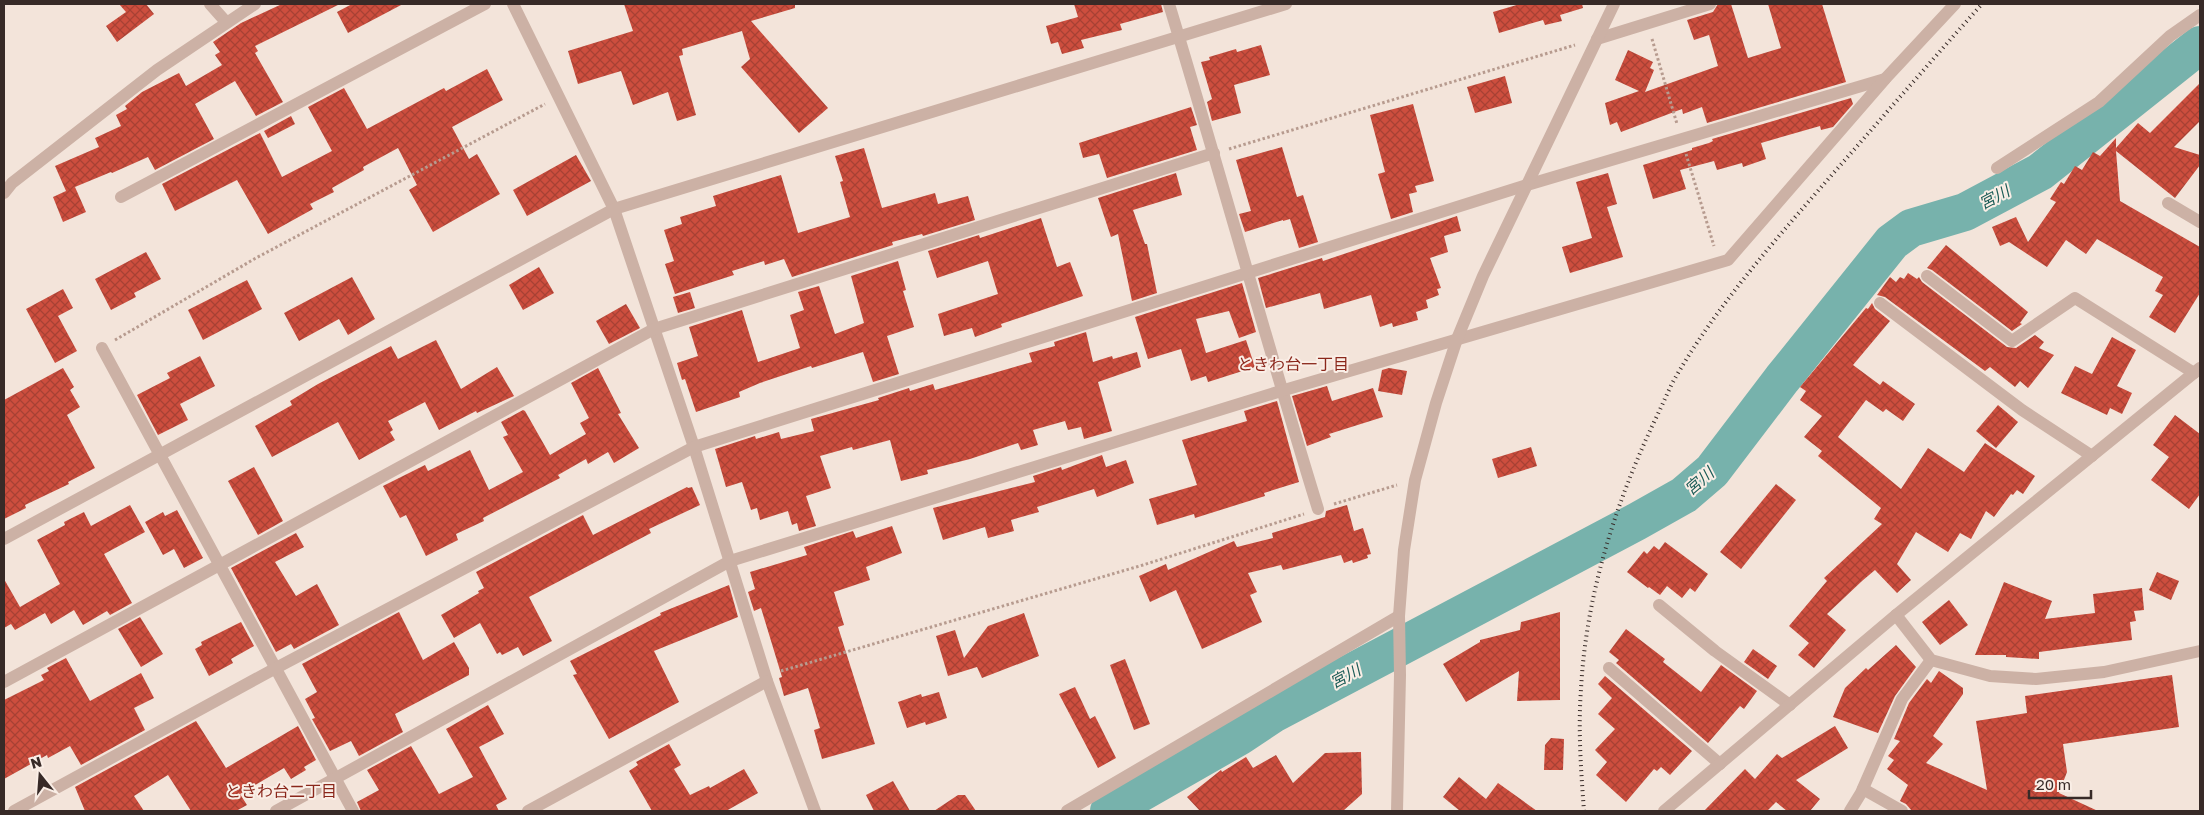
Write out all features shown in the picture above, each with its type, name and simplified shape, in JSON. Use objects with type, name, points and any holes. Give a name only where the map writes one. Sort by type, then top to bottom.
[{"type":"street","points":[[210,4],[226,22]]},
{"type":"street","points":[[4,193],[12,183],[157,70],[255,4]]},
{"type":"street","points":[[121,197],[485,4]]},
{"type":"street","points":[[514,4],[614,208],[694,447],[767,678],[815,811]]},
{"type":"street","points":[[1169,4],[1214,153],[1281,391],[1318,509]]},
{"type":"street","points":[[4,539],[614,208],[1286,4]]},
{"type":"street","points":[[1397,811],[1400,675],[1399,616],[1404,550],[1415,480],[1436,403],[1457,339],[1483,276],[1614,4]]},
{"type":"street","points":[[1597,39],[1710,4]]},
{"type":"street","points":[[276,811],[730,561],[1281,391],[1728,260],[1885,79],[1955,4]]},
{"type":"street","points":[[1997,168],[2100,102],[2170,36],[2200,15]]},
{"type":"street","points":[[14,811],[276,668],[694,447],[1527,185],[1885,79]]},
{"type":"street","points":[[4,682],[654,329],[1214,153]]},
{"type":"street","points":[[2168,203],[2200,222]]},
{"type":"street","points":[[1664,811],[1896,615],[2197,370],[2075,298],[2012,341],[1927,276]]},
{"type":"street","points":[[1880,303],[2022,410],[2092,456]]},
{"type":"street","points":[[102,348],[159,456],[354,811]]},
{"type":"street","points":[[1659,606],[1714,651],[1790,705]]},
{"type":"street","points":[[1896,615],[1931,660],[1990,676],[2036,679],[2104,672],[2200,651]]},
{"type":"street","points":[[1067,811],[1399,616]]},
{"type":"street","points":[[1850,811],[1863,789],[1902,700],[1931,660]]},
{"type":"street","points":[[1609,668],[1720,764]]},
{"type":"street","points":[[528,811],[767,678]]},
{"type":"street","points":[[1863,789],[1902,811]]},
{"type":"path","points":[[1214,153],[1597,39]]},
{"type":"path","points":[[102,348],[256,258],[559,96]]},
{"type":"path","points":[[767,678],[1143,565],[1415,480]]},
{"type":"building","points":[[119,4],[146,4],[154,14],[117,42],[106,26],[126,12]]},
{"type":"building","points":[[282,4],[340,4],[255,46],[258,51],[255,53],[283,102],[256,116],[235,81],[195,104],[214,139],[155,170],[148,157],[70,189],[75,187],[86,212],[63,222],[53,197],[66,191],[55,166],[99,147],[95,138],[121,126],[116,115],[127,109],[125,106],[142,92],[179,73],[186,86],[222,65],[215,55],[220,52],[213,42],[241,23]]},
{"type":"building","points":[[352,4],[403,4],[348,33],[337,12]]},
{"type":"building","points":[[624,4],[795,4],[795,8],[751,21],[828,108],[799,133],[741,67],[750,59],[742,31],[682,49],[683,55],[679,56],[696,115],[677,121],[668,92],[633,105],[621,71],[578,84],[568,51],[633,31]]},
{"type":"building","points":[[1074,4],[1161,4],[1163,12],[1120,24],[1122,30],[1081,40],[1084,48],[1062,54],[1058,42],[1051,44],[1046,26],[1078,17]]},
{"type":"building","points":[[1520,4],[1582,4],[1583,8],[1560,15],[1562,21],[1545,25],[1543,20],[1499,33],[1493,12]]},
{"type":"building","points":[[1718,4],[1731,4],[1748,58],[1781,48],[1768,4],[1822,4],[1846,82],[1707,123],[1702,107],[1683,114],[1682,109],[1621,132],[1617,122],[1610,125],[1605,103],[1639,91],[1615,80],[1628,50],[1653,62],[1650,68],[1654,70],[1645,92],[1718,66],[1709,35],[1694,40],[1687,20],[1713,12]]},
{"type":"building","points":[[1261,45],[1270,75],[1234,85],[1241,113],[1212,121],[1207,102],[1212,99],[1201,62],[1210,60],[1209,57],[1236,49],[1237,52]]},
{"type":"building","points":[[487,69],[503,100],[452,127],[469,159],[477,154],[500,194],[433,232],[409,190],[417,185],[398,148],[363,167],[364,170],[332,188],[334,192],[310,204],[313,209],[268,234],[237,180],[175,211],[162,184],[260,133],[282,177],[332,151],[308,107],[344,88],[367,129],[444,88],[446,91]]},
{"type":"building","points":[[1505,76],[1512,103],[1475,113],[1467,87]]},
{"type":"building","points":[[2200,83],[2200,121],[2174,147],[2200,155],[2200,165],[2175,198],[2116,151],[2120,201],[2200,247],[2200,293],[2175,333],[2149,317],[2163,295],[2155,291],[2163,277],[2097,239],[2086,254],[2066,240],[2047,267],[2009,242],[2000,246],[1992,227],[2016,217],[2028,242],[2056,202],[2050,199],[2061,182],[2064,184],[2075,166],[2082,170],[2093,152],[2100,156],[2116,138],[2116,148],[2138,123],[2150,133]]},
{"type":"building","points":[[1851,98],[1853,104],[1833,127],[1821,130],[1820,126],[1761,143],[1766,159],[1743,167],[1742,163],[1717,170],[1714,161],[1680,170],[1686,189],[1653,199],[1643,165],[1692,150],[1692,148],[1713,141],[1712,139]]},
{"type":"building","points":[[1413,104],[1434,181],[1415,186],[1417,192],[1409,194],[1413,212],[1391,219],[1378,174],[1385,172],[1370,115]]},
{"type":"building","points":[[1191,107],[1197,125],[1190,127],[1197,150],[1107,178],[1099,154],[1083,158],[1079,143]]},
{"type":"building","points":[[291,116],[295,124],[268,138],[264,131]]},
{"type":"building","points":[[1282,147],[1297,197],[1303,195],[1318,242],[1299,248],[1290,219],[1245,232],[1239,214],[1251,211],[1236,160]]},
{"type":"building","points":[[864,148],[882,208],[935,193],[938,204],[968,196],[975,220],[923,236],[922,234],[892,242],[893,245],[792,277],[784,259],[765,265],[764,261],[732,271],[734,275],[675,294],[665,264],[674,261],[664,230],[682,224],[680,217],[716,206],[713,196],[781,175],[798,233],[850,217],[840,182],[843,181],[835,156]]},
{"type":"building","points":[[576,155],[591,181],[527,216],[513,190]]},
{"type":"building","points":[[1176,173],[1182,195],[1133,210],[1145,244],[1147,244],[1157,293],[1132,301],[1118,234],[1111,237],[1098,198]]},
{"type":"building","points":[[1608,173],[1617,204],[1607,207],[1623,257],[1570,273],[1562,247],[1592,238],[1576,182]]},
{"type":"building","points":[[1457,216],[1461,231],[1444,236],[1448,252],[1430,258],[1441,288],[1437,289],[1439,295],[1426,300],[1428,308],[1416,312],[1418,320],[1393,327],[1392,323],[1380,327],[1371,295],[1324,309],[1320,293],[1266,308],[1258,278],[1322,258],[1323,261]]},
{"type":"building","points":[[1041,218],[1057,267],[1070,262],[1083,296],[1001,324],[1002,327],[975,337],[972,328],[944,336],[938,314],[998,294],[988,261],[937,278],[928,251],[979,235],[980,238]]},
{"type":"building","points":[[1946,245],[2028,312],[2020,323],[2022,324],[2012,331],[1927,268]]},
{"type":"building","points":[[146,252],[161,279],[134,293],[136,297],[111,310],[95,279]]},
{"type":"building","points":[[898,261],[906,290],[903,291],[914,327],[887,336],[899,374],[873,382],[863,352],[812,368],[811,366],[760,383],[739,392],[740,397],[696,412],[685,379],[682,380],[677,363],[698,356],[689,327],[742,310],[758,362],[800,348],[790,315],[804,310],[798,292],[819,286],[835,334],[864,323],[851,276]]},
{"type":"building","points":[[539,267],[554,293],[523,310],[509,285]]},
{"type":"building","points":[[1908,273],[1917,279],[1919,277],[1922,282],[2007,347],[2016,348],[2035,335],[2044,342],[2039,348],[2054,355],[2028,388],[2020,381],[2015,387],[1990,367],[1985,371],[1885,297],[1877,295],[1890,277],[1896,282],[1900,277],[1904,279]]},
{"type":"building","points":[[352,277],[375,319],[348,335],[339,319],[299,341],[284,313]]},
{"type":"building","points":[[247,280],[262,309],[203,340],[188,310]]},
{"type":"building","points":[[1242,283],[1256,332],[1239,338],[1229,311],[1196,319],[1206,353],[1246,340],[1255,367],[1208,382],[1206,376],[1191,381],[1181,349],[1148,359],[1135,317]]},
{"type":"building","points":[[63,289],[73,308],[58,316],[77,351],[55,363],[26,309]]},
{"type":"building","points":[[690,292],[695,308],[678,313],[673,297]]},
{"type":"building","points":[[1872,303],[1875,309],[1890,321],[1853,365],[1880,385],[1883,381],[1915,404],[1903,421],[1886,409],[1883,412],[1866,400],[1838,437],[1901,489],[1928,448],[1964,472],[1985,443],[2035,476],[2023,494],[2017,490],[2013,495],[2011,494],[1994,517],[1986,511],[1971,539],[1960,533],[1948,552],[1916,532],[1897,564],[1911,580],[1897,593],[1875,570],[1862,581],[1827,614],[1846,630],[1814,668],[1798,655],[1809,643],[1789,626],[1827,581],[1824,578],[1882,524],[1874,519],[1881,508],[1818,456],[1822,451],[1804,437],[1822,416],[1800,400],[1806,391],[1800,387]]},
{"type":"building","points":[[626,304],[640,328],[609,344],[596,321]]},
{"type":"building","points":[[1086,332],[1093,362],[1112,356],[1113,359],[1137,352],[1141,367],[1098,382],[1112,431],[1084,439],[1081,427],[1068,430],[1065,421],[1033,430],[1038,445],[1021,450],[1018,443],[970,459],[927,470],[928,474],[901,481],[890,440],[853,450],[852,447],[820,456],[831,488],[806,496],[816,526],[799,531],[797,523],[792,525],[788,511],[760,520],[757,508],[751,510],[742,482],[726,487],[715,449],[755,436],[756,439],[779,432],[781,439],[814,431],[811,419],[879,400],[878,398],[909,388],[910,391],[933,384],[935,390],[1032,362],[1029,353],[1055,346],[1054,342]]},
{"type":"building","points":[[2112,337],[2136,350],[2117,386],[2132,393],[2122,414],[2110,408],[2107,415],[2061,393],[2075,366],[2092,374]]},
{"type":"building","points":[[436,340],[461,389],[497,367],[514,396],[477,413],[476,411],[439,430],[425,402],[388,421],[393,430],[390,432],[395,440],[359,460],[338,422],[272,457],[255,426],[292,405],[290,401],[318,384],[391,346],[398,359]]},
{"type":"building","points":[[200,356],[215,386],[180,404],[188,420],[158,435],[137,395],[170,378],[167,373]]},
{"type":"building","points":[[63,368],[74,387],[70,390],[80,407],[67,415],[95,468],[68,482],[69,484],[25,505],[26,508],[4,519],[4,400]]},
{"type":"building","points":[[598,368],[621,413],[618,414],[639,448],[614,463],[608,452],[588,464],[586,459],[558,475],[560,478],[483,518],[484,521],[456,534],[458,540],[426,556],[406,515],[400,518],[383,486],[425,465],[428,471],[470,450],[489,490],[523,472],[503,437],[508,435],[501,422],[523,410],[525,411],[550,455],[586,434],[580,423],[589,418],[571,383]]},
{"type":"building","points":[[1389,368],[1407,371],[1402,395],[1378,391],[1382,370]]},
{"type":"building","points":[[1327,386],[1332,401],[1373,388],[1383,417],[1329,434],[1331,437],[1307,446],[1292,396]]},
{"type":"building","points":[[1277,401],[1299,482],[1264,493],[1265,496],[1195,518],[1194,514],[1157,525],[1149,499],[1197,485],[1182,440],[1247,421],[1244,411]]},
{"type":"building","points":[[1998,405],[2018,422],[1996,448],[1976,431]]},
{"type":"building","points":[[2175,415],[2200,434],[2200,494],[2189,509],[2151,480],[2169,457],[2153,445]]},
{"type":"building","points":[[1531,447],[1537,466],[1498,478],[1492,459]]},
{"type":"building","points":[[1102,455],[1106,467],[1126,460],[1134,483],[1097,497],[1094,489],[1037,507],[1039,512],[1011,520],[1014,531],[988,538],[985,527],[943,540],[933,508],[1035,482],[1033,476],[1061,467],[1062,470]]},
{"type":"building","points":[[254,467],[283,521],[258,535],[228,481]]},
{"type":"building","points":[[1776,484],[1796,500],[1741,569],[1720,552]]},
{"type":"building","points":[[687,487],[692,487],[700,505],[649,529],[651,533],[529,597],[552,641],[523,656],[518,647],[502,655],[500,652],[497,654],[480,623],[454,638],[441,615],[479,593],[478,591],[484,588],[476,572],[583,515],[593,535]]},
{"type":"building","points":[[130,505],[145,532],[104,554],[132,603],[110,615],[107,611],[83,625],[74,610],[51,624],[45,613],[15,630],[11,624],[4,628],[4,579],[20,607],[60,584],[37,540],[65,525],[64,522],[84,512],[91,526]]},
{"type":"building","points":[[1347,505],[1354,531],[1363,528],[1371,554],[1367,555],[1368,558],[1353,563],[1352,560],[1344,563],[1341,555],[1283,570],[1281,565],[1248,573],[1257,592],[1250,595],[1262,622],[1202,649],[1176,590],[1150,602],[1139,576],[1166,564],[1168,570],[1234,541],[1237,547],[1273,538],[1272,533],[1325,517],[1326,511]]},
{"type":"building","points":[[177,510],[203,558],[184,568],[174,549],[163,555],[145,522],[163,512],[165,516]]},
{"type":"building","points":[[892,526],[902,553],[866,567],[870,580],[834,592],[844,625],[838,627],[875,744],[822,759],[814,730],[820,728],[808,688],[784,696],[779,678],[782,677],[761,608],[754,611],[748,592],[755,589],[750,572],[807,555],[804,547],[853,531],[856,538]]},
{"type":"building","points":[[296,533],[304,547],[275,562],[296,596],[317,584],[339,625],[294,649],[291,644],[276,652],[231,568]]},
{"type":"building","points":[[1665,542],[1708,574],[1695,592],[1690,588],[1682,598],[1667,586],[1660,595],[1627,572],[1644,551],[1647,554],[1654,546],[1659,550]]},
{"type":"building","points":[[2157,572],[2179,581],[2171,600],[2149,590]]},
{"type":"building","points":[[2004,582],[2052,601],[2045,619],[2095,613],[2093,594],[2142,588],[2144,610],[2134,611],[2136,621],[2130,622],[2132,640],[2039,652],[2039,659],[2006,657],[2006,655],[1975,655]]},
{"type":"building","points":[[729,585],[738,617],[654,651],[679,702],[609,739],[573,675],[577,674],[570,661],[661,615],[660,613]]},
{"type":"building","points":[[1949,600],[1968,625],[1940,645],[1922,622]]},
{"type":"building","points":[[399,612],[423,660],[454,642],[469,668],[469,675],[395,714],[403,732],[359,756],[351,741],[330,751],[312,719],[315,718],[305,699],[317,692],[302,664]]},
{"type":"building","points":[[1560,612],[1560,700],[1517,701],[1519,671],[1466,702],[1443,664],[1480,642],[1480,640],[1520,630],[1521,622]]},
{"type":"building","points":[[1024,613],[1039,656],[982,678],[977,667],[948,676],[936,636],[955,630],[964,658],[988,626]]},
{"type":"building","points":[[140,617],[163,654],[141,667],[118,629]]},
{"type":"building","points":[[241,622],[254,646],[231,659],[233,663],[209,676],[195,649],[202,645],[201,642]]},
{"type":"building","points":[[1626,629],[1665,659],[1663,662],[1701,692],[1721,665],[1757,691],[1744,709],[1740,706],[1708,743],[1616,663],[1619,660],[1609,652]]},
{"type":"building","points":[[1896,645],[1916,667],[1895,696],[1878,733],[1833,717],[1845,688],[1866,668],[1868,670]]},
{"type":"building","points":[[1753,649],[1777,666],[1768,679],[1744,662]]},
{"type":"building","points":[[66,658],[90,701],[141,673],[154,698],[134,708],[145,730],[81,765],[70,746],[48,758],[47,755],[4,779],[4,700],[44,680],[41,675],[49,671],[47,668]]},
{"type":"building","points":[[1125,659],[1150,724],[1134,730],[1110,665]]},
{"type":"building","points":[[1939,671],[1963,688],[1963,694],[1933,736],[1943,744],[1926,763],[1987,790],[1976,721],[2027,713],[2025,696],[2172,675],[2179,727],[2063,744],[2067,772],[2059,793],[2098,811],[1912,811],[1906,804],[1900,801],[1908,785],[1887,769],[1894,760],[1888,756],[1900,741],[1894,739],[1909,703],[1927,679],[1931,683]]},
{"type":"building","points":[[1605,676],[1692,751],[1670,775],[1661,767],[1657,771],[1654,769],[1626,802],[1596,775],[1607,762],[1595,750],[1615,729],[1598,714],[1612,698],[1598,684]]},
{"type":"building","points":[[1075,687],[1090,719],[1095,716],[1116,758],[1098,768],[1059,694]]},
{"type":"building","points":[[939,692],[947,718],[926,725],[925,722],[907,728],[898,702],[921,694],[922,697]]},
{"type":"building","points":[[488,705],[504,734],[479,747],[507,799],[496,805],[499,811],[361,811],[357,802],[379,790],[367,770],[411,746],[439,794],[473,777],[446,729]]},
{"type":"building","points":[[196,721],[226,768],[298,726],[316,760],[304,767],[306,770],[291,779],[284,768],[240,794],[247,805],[236,811],[191,811],[168,775],[134,796],[144,811],[85,811],[75,787]]},
{"type":"building","points":[[1835,726],[1848,748],[1796,780],[1820,799],[1810,811],[1787,811],[1776,802],[1767,811],[1704,811],[1745,769],[1755,779],[1777,754],[1782,758]]},
{"type":"building","points":[[1551,738],[1564,739],[1563,770],[1544,770],[1545,745]]},
{"type":"building","points":[[669,744],[681,765],[674,769],[690,795],[709,786],[710,788],[744,769],[758,793],[726,811],[652,811],[629,771],[638,765],[636,762]]},
{"type":"building","points":[[1361,752],[1362,794],[1343,811],[1200,811],[1187,797],[1221,770],[1222,772],[1246,757],[1253,768],[1276,755],[1293,783],[1325,753]]},
{"type":"building","points":[[1459,777],[1486,799],[1498,783],[1537,811],[1460,811],[1443,797]]},
{"type":"building","points":[[893,781],[910,811],[874,811],[866,795]]},
{"type":"building","points":[[958,795],[965,795],[976,811],[934,811]]},
{"type":"waterway","name":"宮川","points":[[1109,811],[1240,736],[1273,714],[1684,495],[1712,471],[1782,379],[1892,242],[1911,228],[1965,212],[2040,172],[2200,45]]},
{"type":"railway","points":[[1584,811],[1580,750],[1580,704],[1584,654],[1596,585],[1627,484],[1672,384],[1712,321],[1769,248],[1982,4]]},
{"type":"district","name":"ときわ台一丁目","points":[[1293,364]]},
{"type":"district","name":"ときわ台二丁目","points":[[281,791]]}]
